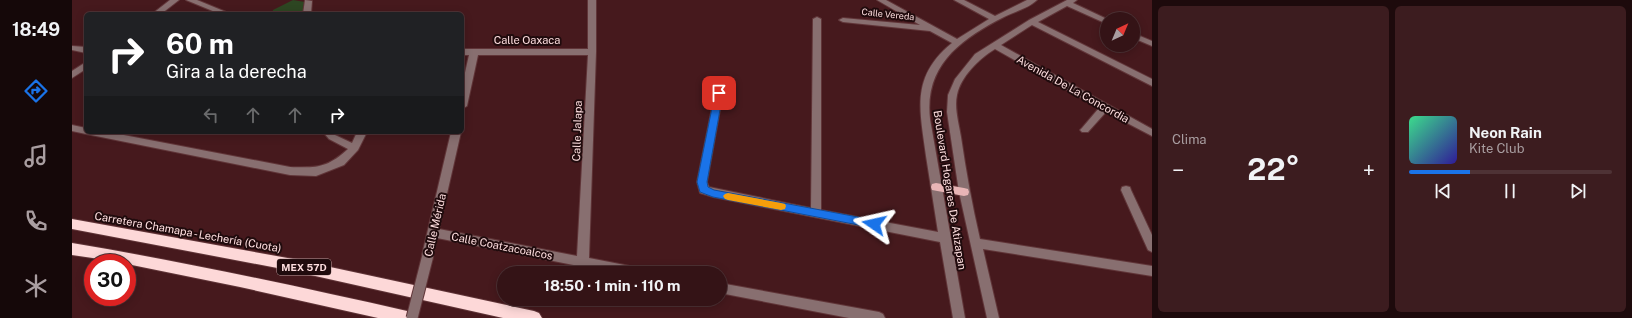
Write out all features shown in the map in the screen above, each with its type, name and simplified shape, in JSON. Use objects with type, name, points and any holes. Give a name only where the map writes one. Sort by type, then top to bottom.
[{"type":"highway","name":"Carretera Chamapa - Lechería (Cuota)","points":[[72,224],[293,265],[534,318]]},
{"type":"highway","name":"MEX 57D","points":[[72,248],[286,290],[407,318]]},
{"type":"main road","points":[[936,187],[964,192]]},
{"type":"street","points":[[159,12],[175,0]]},
{"type":"street","points":[[190,0],[222,12]]},
{"type":"street","points":[[307,12],[309,0]]},
{"type":"street","name":"Calle Jalapa","points":[[583,262],[592,52],[592,0]]},
{"type":"street","points":[[881,0],[957,43]]},
{"type":"street","points":[[958,0],[995,19]]},
{"type":"street","name":"Boulevard Hogares De Atizapan","points":[[959,318],[936,187],[924,106],[926,87],[932,71],[941,59],[957,43],[995,19],[1033,0]]},
{"type":"street","points":[[1070,2],[1100,18]]},
{"type":"street","name":"Boulevard Hogares De Atizapan","points":[[993,318],[977,243],[964,192],[952,112],[952,94],[966,69],[978,56],[1032,22],[1070,2]]},
{"type":"street","points":[[816,213],[817,19]]},
{"type":"street","name":"Calle Vereda","points":[[843,20],[932,29]]},
{"type":"street","points":[[1032,22],[1152,83]]},
{"type":"street","points":[[1140,38],[1152,44]]},
{"type":"street","name":"Avenida De La Concordia","points":[[994,45],[1152,133]]},
{"type":"street","points":[[72,48],[84,50]]},
{"type":"street","name":"Calle Oaxaca","points":[[464,52],[592,52]]},
{"type":"street","points":[[464,97],[474,52]]},
{"type":"street","points":[[72,75],[84,66]]},
{"type":"street","points":[[719,93],[702,182],[704,190],[945,238]]},
{"type":"street","points":[[1085,130],[1105,107]]},
{"type":"street","points":[[72,128],[84,131]]},
{"type":"street","points":[[101,134],[290,172],[316,172],[340,162],[356,148],[361,134]]},
{"type":"street","points":[[330,134],[332,137],[356,148]]},
{"type":"street","name":"Calle Mérida","points":[[412,318],[434,233],[456,134]]},
{"type":"street","points":[[1126,190],[1152,247]]},
{"type":"street","name":"Calle Coatzacoalcos","points":[[434,233],[604,266]]},
{"type":"street","points":[[977,243],[1152,271]]},
{"type":"street","points":[[727,289],[879,318]]},
{"type":"green space","points":[[293,0],[305,2],[305,12],[272,12],[273,10]]},
{"type":"slow traffic","points":[[728,196],[781,206]]},
{"type":"route","points":[[719,93],[702,182],[704,190],[874,224]]}]
